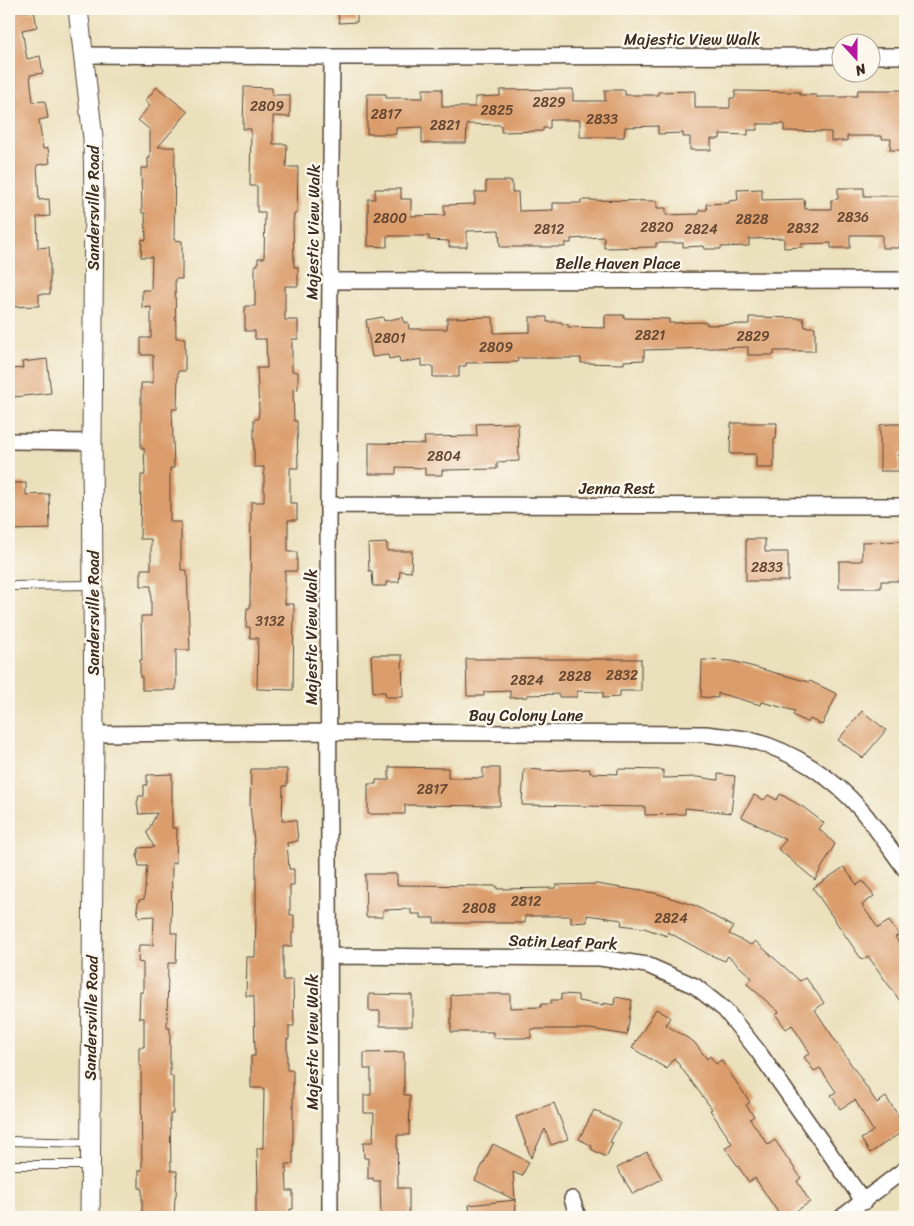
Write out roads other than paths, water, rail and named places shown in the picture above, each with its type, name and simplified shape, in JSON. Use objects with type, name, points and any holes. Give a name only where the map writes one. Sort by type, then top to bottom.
[{"type":"street","name":"Sandersville Road","points":[[78,9],[93,138],[94,191],[92,442],[94,734],[90,1217]]},
{"type":"street","name":"Majestic View Walk","points":[[84,55],[332,57],[832,56]]},
{"type":"street","points":[[882,56],[905,56]]},
{"type":"street","name":"Majestic View Walk","points":[[330,1217],[328,505],[332,57]]},
{"type":"street","name":"Belle Haven Place","points":[[330,281],[905,280]]},
{"type":"street","points":[[9,441],[92,442]]},
{"type":"street","name":"Jenna Rest","points":[[328,505],[905,506]]},
{"type":"street","name":"Bay Colony Lane","points":[[94,734],[329,732],[705,734],[750,740],[779,749],[812,767],[836,784],[862,811],[905,870]]},
{"type":"street","name":"Satin Leaf Park","points":[[329,956],[600,958],[647,965],[695,986],[725,1010],[757,1050],[864,1202]]},
{"type":"street","points":[[842,1217],[905,1169]]},
{"type":"street","points":[[572,1199],[578,1217]]},
{"type":"lane","points":[[9,586],[92,585]]},
{"type":"lane","points":[[9,1141],[90,1143]]},
{"type":"lane","points":[[9,1165],[90,1165]]}]
